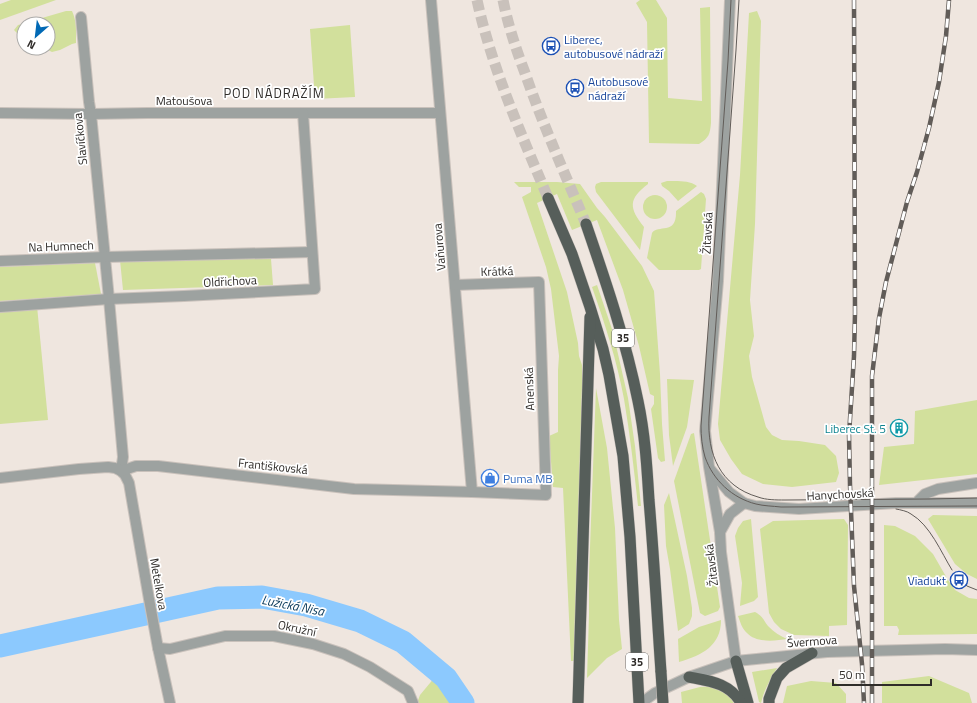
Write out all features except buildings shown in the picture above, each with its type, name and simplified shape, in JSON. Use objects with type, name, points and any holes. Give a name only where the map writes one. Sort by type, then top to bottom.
[{"type":"highway","name":"35","points":[[548,198],[572,254],[590,306],[606,362],[623,456],[630,537],[640,703]]},
{"type":"highway","name":"35","points":[[586,224],[616,314],[626,349],[638,402],[646,463],[653,545],[663,703]]},
{"type":"highway","points":[[578,703],[590,306]]},
{"type":"highway","points":[[769,703],[777,678],[786,668],[812,653]]},
{"type":"highway","points":[[736,661],[748,703]]},
{"type":"highway","points":[[689,677],[715,682],[729,689],[737,696],[741,703]]},
{"type":"street","name":"Vaňurova","points":[[431,0],[472,492]]},
{"type":"street","name":"Žitavská","points":[[730,0],[718,280],[705,430],[709,467],[720,532],[721,552],[736,661]]},
{"type":"street","name":"Slavíčkova","points":[[81,17],[88,102],[91,114],[105,257]]},
{"type":"street","name":"Matoušova","points":[[0,113],[440,113]]},
{"type":"street","name":"Oldřichova","points":[[0,307],[109,299],[315,289],[303,113]]},
{"type":"street","points":[[105,257],[312,252]]},
{"type":"street","name":"Na Humnech","points":[[0,261],[105,257],[109,299]]},
{"type":"street","name":"Krátká","points":[[455,285],[539,282]]},
{"type":"street","name":"Anenská","points":[[539,282],[546,495]]},
{"type":"street","points":[[109,299],[123,457],[122,471]]},
{"type":"street","name":"Františkovská","points":[[0,478],[79,469],[108,467],[122,471],[136,466],[158,466],[354,489],[546,495]]},
{"type":"street","points":[[709,467],[729,492],[744,503],[730,514],[720,532]]},
{"type":"street","name":"Metelkova","points":[[122,471],[129,483],[154,627],[170,703]]},
{"type":"street","points":[[916,503],[925,494],[938,489],[977,483]]},
{"type":"street","name":"Hanychovská","points":[[744,503],[755,506],[799,509],[896,503],[977,503]]},
{"type":"street","name":"Okružní","points":[[158,648],[170,649],[225,636],[274,636],[313,644],[344,654],[370,667],[408,691],[413,703]]},
{"type":"street","name":"Švermova","points":[[640,703],[689,677],[736,661],[827,652],[937,649],[977,650]]},
{"type":"green space","points":[[11,0],[56,0],[0,20],[0,4]]},
{"type":"green space","points":[[640,0],[656,0],[667,18],[668,98],[702,101],[700,8],[710,7],[711,123],[708,135],[705,140],[699,144],[649,143],[647,22],[636,3]]},
{"type":"green space","points":[[66,11],[72,11],[76,27],[76,43],[56,51],[56,16],[49,16]]},
{"type":"green space","points":[[757,11],[761,21],[755,224],[750,300],[754,336],[749,356],[752,377],[766,427],[772,435],[782,440],[825,445],[836,456],[839,473],[836,482],[792,487],[763,484],[742,474],[720,440],[718,424],[740,175],[749,13]]},
{"type":"green space","points":[[350,25],[355,97],[315,99],[310,29]]},
{"type":"green space","points":[[667,181],[687,182],[697,186],[678,201],[662,186],[661,183]]},
{"type":"green space","points":[[514,182],[557,182],[580,184],[642,266],[654,291],[665,461],[661,462],[658,458],[651,409],[654,404],[654,396],[650,394],[639,346],[623,290],[597,220],[572,230],[557,194],[537,203],[567,292],[582,365],[574,661],[571,661],[563,488],[553,487],[549,436],[558,432],[559,356],[551,289],[546,267],[522,197],[531,192],[531,187],[519,187]]},
{"type":"green space","points":[[601,182],[648,182],[648,184],[637,194],[633,204],[635,214],[644,227],[640,250],[596,192],[596,184]]},
{"type":"green space","points":[[701,192],[704,194],[706,199],[701,269],[659,270],[647,258],[652,233],[655,230],[667,228],[674,224],[676,219],[676,211]]},
{"type":"green space","points":[[655,195],[663,199],[667,207],[663,215],[655,219],[647,215],[643,207],[647,199]]},
{"type":"green space","points":[[271,259],[273,285],[123,290],[120,260]]},
{"type":"green space","points":[[95,263],[101,294],[0,301],[0,267]]},
{"type":"green space","points":[[597,285],[613,332],[628,398],[635,446],[641,506],[638,506],[630,439],[618,371],[602,315],[592,287]]},
{"type":"green space","points":[[37,306],[48,420],[0,424],[0,309]]},
{"type":"green space","points":[[667,379],[694,380],[687,427],[673,466],[669,435]]},
{"type":"green space","points":[[596,388],[607,448],[615,528],[619,620],[622,649],[607,658],[587,678],[589,574]]},
{"type":"green space","points":[[977,400],[977,474],[879,485],[884,447],[914,444],[915,411]]},
{"type":"green space","points":[[694,433],[720,607],[718,611],[705,616],[700,613],[674,481],[691,434]]},
{"type":"green space","points":[[669,493],[687,576],[692,608],[692,616],[689,624],[678,631],[666,546],[664,505]]},
{"type":"green space","points":[[933,515],[977,516],[977,579],[967,574],[955,564],[928,519]]},
{"type":"green space","points":[[751,519],[758,597],[754,601],[740,606],[742,583],[735,536],[743,521]]},
{"type":"green space","points":[[844,519],[848,525],[847,625],[829,626],[829,636],[794,635],[781,629],[774,622],[769,613],[760,529],[773,521]]},
{"type":"green space","points":[[884,525],[895,526],[915,536],[933,554],[955,590],[969,598],[977,599],[977,634],[898,635],[899,630],[897,626],[884,626]]},
{"type":"green space","points":[[755,612],[762,617],[768,626],[779,635],[787,639],[771,641],[760,640],[747,633],[742,627],[738,616]]},
{"type":"green space","points":[[721,620],[718,637],[709,648],[695,656],[679,662],[678,639],[699,627]]},
{"type":"green space","points":[[777,668],[766,689],[761,703],[759,702],[752,672]]},
{"type":"green space","points":[[929,676],[969,693],[972,703],[882,703],[882,682]]},
{"type":"green space","points":[[435,677],[456,703],[417,703],[420,695]]},
{"type":"green space","points":[[811,681],[836,683],[846,694],[846,703],[783,703],[787,686]]},
{"type":"green space","points":[[700,687],[719,689],[728,695],[734,703],[682,703],[681,692]]},
{"type":"waterway","name":"Lužická Nisa","points":[[0,646],[218,598],[262,597],[306,605],[360,621],[403,642],[446,678],[463,703]]},
{"type":"tunnel","points":[[477,0],[483,26],[499,76],[548,198]]},
{"type":"tunnel","points":[[503,0],[518,55],[554,149],[586,224]]},
{"type":"tram line","points":[[731,0],[728,61],[701,426],[701,438],[705,457],[713,473],[724,487],[731,493],[756,504],[781,507],[977,506]]},
{"type":"tram line","points":[[739,0],[709,417],[710,444],[718,467],[725,477],[734,485],[745,492],[768,499],[977,498]]},
{"type":"tram line","points":[[896,509],[909,513],[924,525],[952,570]]},
{"type":"tram line","points":[[957,577],[967,586],[977,590]]},
{"type":"railway","points":[[854,0],[855,313],[849,435],[854,586],[862,664],[864,703]]},
{"type":"railway","points":[[872,703],[872,376],[879,318],[886,282],[907,202],[929,128],[939,82],[946,36],[949,0]]},
{"type":"place","name":"Liberec, autobusové nádraží","points":[[551,46]]},
{"type":"place","name":"Autobusové nádraží","points":[[575,88]]},
{"type":"place","name":"Liberec St. 5","points":[[899,428]]},
{"type":"place","name":"Puma MB","points":[[490,478]]},
{"type":"place","name":"Viadukt","points":[[959,580]]},
{"type":"district","name":"POD NÁDRAŽÍM","points":[[274,93]]}]
